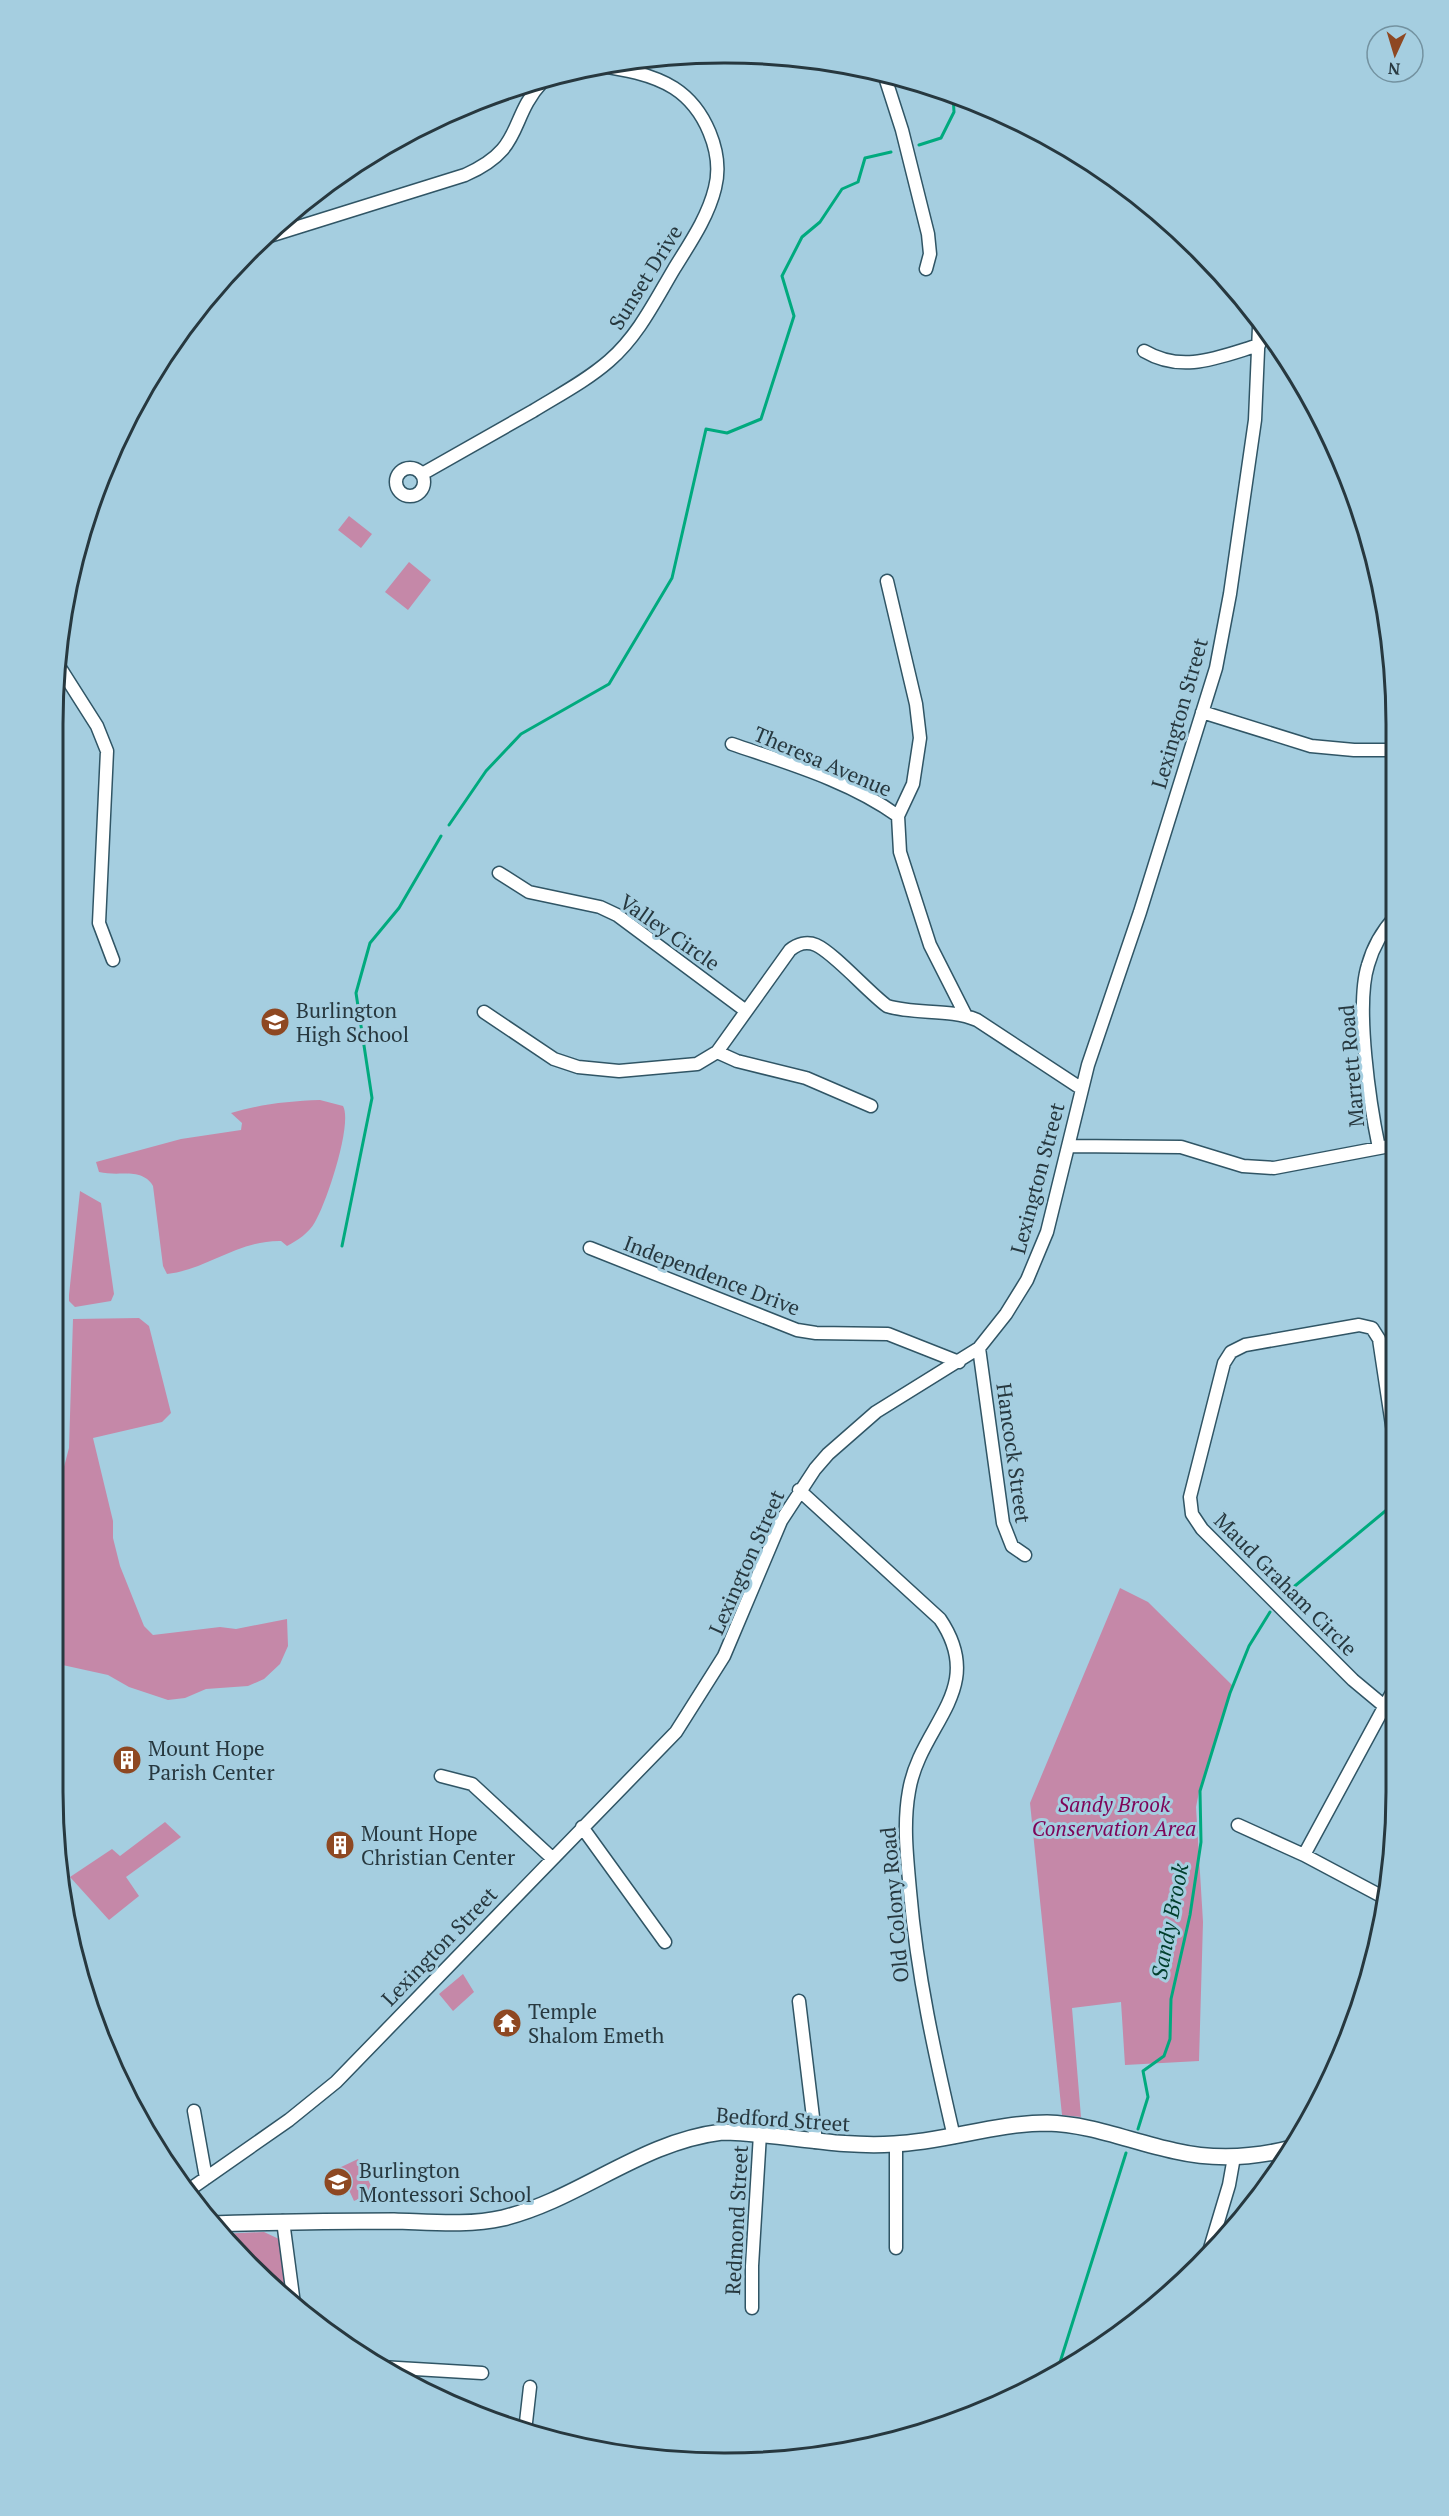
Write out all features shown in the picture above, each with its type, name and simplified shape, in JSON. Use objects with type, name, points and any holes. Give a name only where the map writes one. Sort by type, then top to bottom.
[{"type":"main road","name":"Bedford Street","points":[[223,2224],[283,2221],[453,2222],[501,2218],[527,2211],[615,2167],[691,2137],[722,2132],[867,2146],[954,2137],[1047,2123],[1089,2128],[1175,2151],[1234,2157],[1280,2150]]},
{"type":"street","name":"Sunset Drive","points":[[422,474],[577,385],[610,361],[643,322],[707,210],[715,189],[717,158],[709,132],[687,99],[660,81],[622,72]]},
{"type":"street","points":[[887,84],[902,130],[928,234],[930,254],[926,268]]},
{"type":"street","points":[[283,232],[465,175],[482,167],[509,143],[535,91]]},
{"type":"street","name":"Lexington Street","points":[[195,2187],[290,2120],[336,2082],[676,1732],[703,1693],[724,1656],[772,1540],[799,1490],[828,1454],[863,1423],[979,1348],[1006,1314],[1037,1260],[1047,1232],[1082,1089],[1216,668],[1230,594],[1257,402],[1259,335]]},
{"type":"street","points":[[1144,351],[1160,360],[1181,363],[1204,361],[1259,345]]},
{"type":"street","points":[[887,582],[916,704],[920,738],[913,784],[898,816],[900,852],[930,945],[966,1016]]},
{"type":"street","points":[[65,675],[97,726],[107,750],[99,923],[113,960]]},
{"type":"street","points":[[1202,712],[1311,746],[1337,750],[1386,750]]},
{"type":"street","name":"Theresa Avenue","points":[[732,744],[849,788],[879,802],[898,816]]},
{"type":"street","name":"Valley Circle","points":[[499,873],[529,892],[600,908],[617,915],[746,1011]]},
{"type":"street","name":"Marrett Road","points":[[1379,1148],[1371,1107],[1363,1010],[1367,966],[1377,942],[1386,929]]},
{"type":"street","points":[[484,1012],[554,1059],[596,1071],[690,1066],[704,1062],[717,1052],[790,950],[799,944],[808,943],[823,950],[887,1006],[899,1010],[966,1016],[977,1020],[1082,1089]]},
{"type":"street","points":[[717,1052],[737,1061],[806,1078],[871,1106]]},
{"type":"street","points":[[1068,1146],[1181,1147],[1243,1166],[1274,1168],[1386,1147]]},
{"type":"street","name":"Independence Drive","points":[[590,1248],[797,1330],[816,1333],[888,1334],[959,1362]]},
{"type":"street","name":"Maud Graham Circle","points":[[1383,1705],[1353,1680],[1202,1529],[1192,1514],[1190,1497],[1224,1363],[1232,1352],[1243,1346],[1359,1325],[1372,1328],[1379,1339],[1386,1385]]},
{"type":"street","name":"Hancock Street","points":[[979,1348],[1003,1523],[1012,1546],[1025,1555]]},
{"type":"street","name":"Old Colony Road","points":[[799,1490],[940,1619],[954,1644],[958,1658],[958,1675],[951,1696],[911,1780],[906,1808],[906,1841],[914,1940],[923,2003],[954,2137]]},
{"type":"street","points":[[1304,1855],[1386,1700]]},
{"type":"street","points":[[441,1776],[472,1784],[552,1858]]},
{"type":"street","points":[[1238,1825],[1304,1855],[1377,1894]]},
{"type":"street","points":[[582,1827],[664,1942]]},
{"type":"street","points":[[799,2001],[816,2142]]},
{"type":"street","points":[[194,2111],[206,2178]]},
{"type":"street","name":"Redmond Street","points":[[752,2308],[752,2266],[760,2134]]},
{"type":"street","points":[[896,2144],[896,2247]]},
{"type":"street","points":[[1213,2237],[1229,2185],[1234,2157]]},
{"type":"street","points":[[283,2221],[292,2293]]},
{"type":"street","points":[[402,2368],[482,2373]]},
{"type":"street","points":[[526,2422],[530,2387]]},
{"type":"green space","points":[[349,516],[372,534],[361,548],[338,530]]},
{"type":"green space","points":[[409,562],[431,580],[408,610],[385,592]]},
{"type":"green space","points":[[320,1100],[343,1106],[344,1129],[337,1164],[315,1222],[303,1236],[287,1246],[281,1241],[251,1245],[195,1267],[167,1274],[163,1266],[153,1186],[143,1176],[99,1172],[96,1162],[181,1139],[241,1130],[242,1123],[231,1113],[253,1107]]},
{"type":"green space","points":[[80,1191],[101,1203],[114,1294],[111,1301],[75,1307],[69,1301],[69,1295]]},
{"type":"green space","points":[[139,1318],[149,1326],[171,1413],[162,1422],[93,1438],[113,1521],[113,1538],[120,1566],[144,1626],[153,1635],[220,1627],[236,1629],[287,1619],[288,1646],[280,1664],[264,1679],[248,1686],[206,1689],[185,1698],[168,1700],[129,1687],[108,1675],[63,1665],[63,1470],[69,1448],[73,1319]]},
{"type":"green space","name":"Sandy Brook Conservation Area","points":[[1120,1588],[1148,1602],[1233,1686],[1200,1787],[1196,1807],[1203,1922],[1199,2061],[1125,2065],[1121,2002],[1072,2008],[1081,2117],[1062,2115],[1030,1803]]},
{"type":"green space","points":[[165,1822],[181,1837],[126,1877],[139,1896],[109,1920],[70,1877],[112,1849],[120,1856]]},
{"type":"green space","points":[[463,1974],[474,1992],[453,2011],[439,1994]]},
{"type":"green space","points":[[358,2159],[374,2192],[354,2201],[339,2168]]},
{"type":"green space","points":[[264,2232],[279,2239],[287,2288],[257,2259],[232,2233]]},
{"type":"waterway","points":[[919,145],[941,138],[954,112],[954,104]]},
{"type":"waterway","points":[[449,825],[486,771],[521,734],[609,684],[672,578],[706,429],[727,433],[761,419],[794,316],[782,276],[802,237],[820,222],[842,189],[858,182],[865,158],[891,152]]},
{"type":"waterway","points":[[342,1246],[372,1098],[356,993],[370,943],[399,908],[441,836]]},
{"type":"waterway","name":"Sandy Brook","points":[[1284,1595],[1386,1510]]},
{"type":"waterway","name":"Sandy Brook","points":[[1138,2129],[1148,2097],[1143,2071],[1164,2056],[1170,2039],[1171,1999],[1190,1915],[1201,1842],[1200,1791],[1230,1693],[1249,1646],[1270,1612]]},
{"type":"waterway","name":"Sandy Brook","points":[[1060,2361],[1126,2153]]},
{"type":"place","name":"Burlington High School","points":[[275,1022]]},
{"type":"place","name":"Mount Hope Parish Center","points":[[127,1760]]},
{"type":"place","name":"Mount Hope Christian Center","points":[[340,1845]]},
{"type":"place","name":"Temple Shalom Emeth","points":[[507,2023]]},
{"type":"place","name":"Burlington Montessori School","points":[[338,2182]]}]
